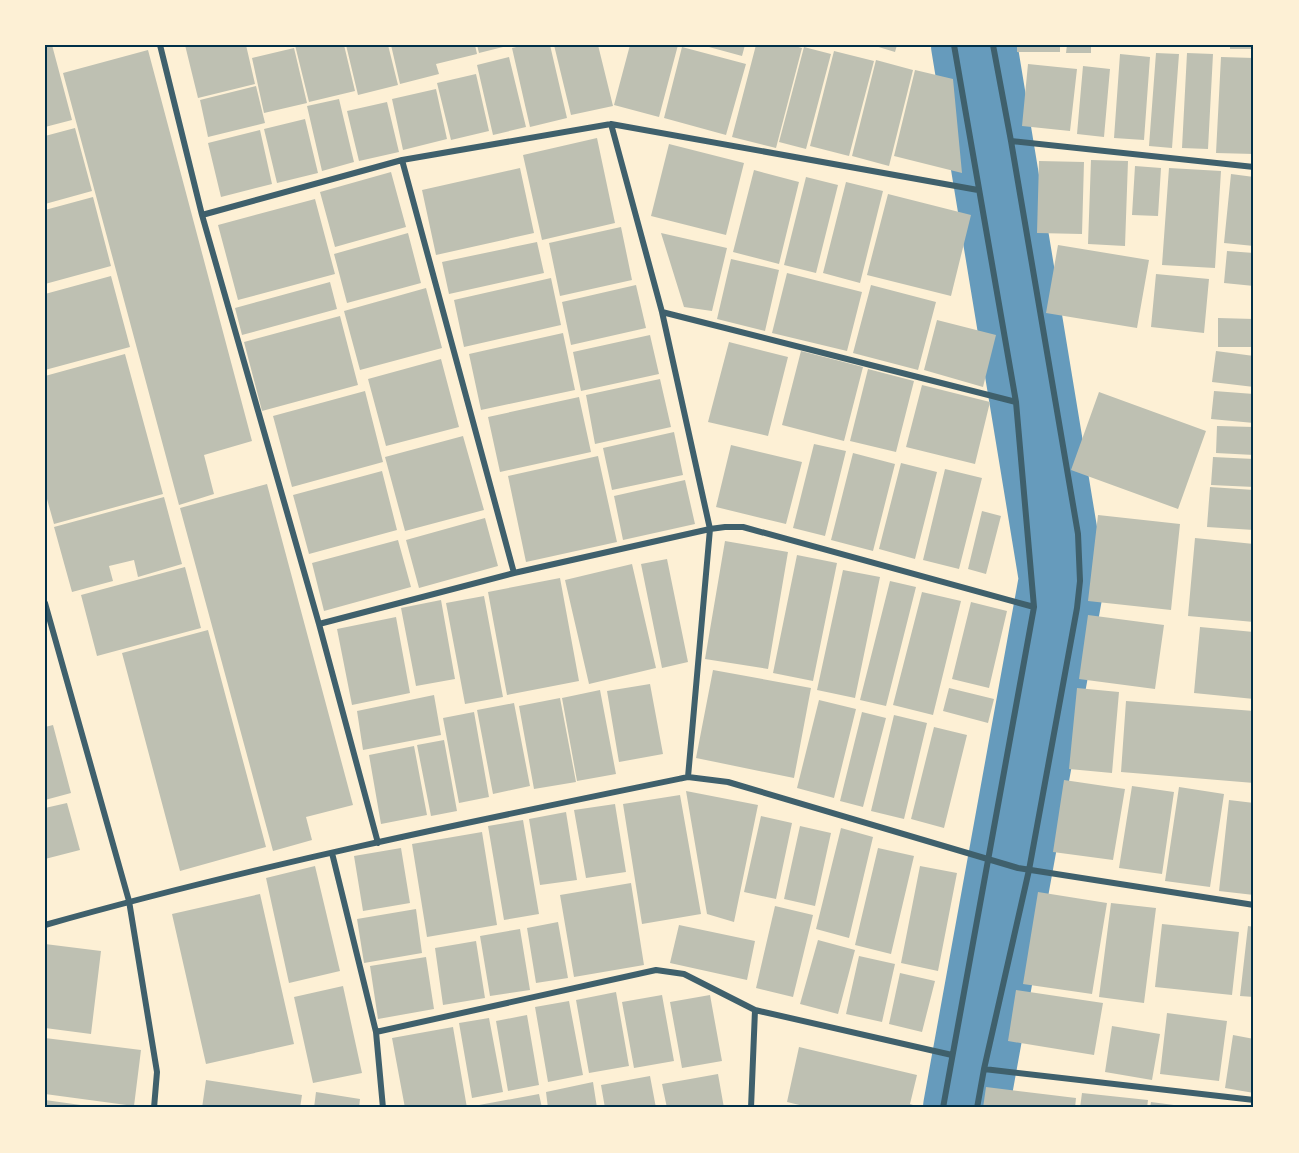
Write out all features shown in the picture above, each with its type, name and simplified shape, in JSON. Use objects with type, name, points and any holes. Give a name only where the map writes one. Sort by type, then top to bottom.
[{"type":"street","points":[[160,45],[202,214],[319,624],[378,843]]},
{"type":"street","points":[[943,1108],[992,861],[1034,608],[1016,402],[954,45]]},
{"type":"street","points":[[977,1108],[1029,870],[1080,581],[1078,534],[993,45]]},
{"type":"street","points":[[202,214],[402,160],[611,124],[978,190]]},
{"type":"street","points":[[611,124],[662,312],[710,529],[688,777]]},
{"type":"street","points":[[1011,141],[1254,167]]},
{"type":"street","points":[[402,160],[514,573]]},
{"type":"street","points":[[662,312],[1016,402]]},
{"type":"street","points":[[319,624],[514,573],[725,527],[743,527],[1034,608]]},
{"type":"street","points":[[45,603],[129,901],[157,1072],[154,1108]]},
{"type":"street","points":[[45,925],[129,901],[332,852],[688,777],[728,782],[1018,868],[1254,905]]},
{"type":"street","points":[[332,852],[376,1032],[383,1108]]},
{"type":"street","points":[[376,1032],[656,970],[684,974],[754,1010],[952,1055]]},
{"type":"street","points":[[751,1108],[754,1010]]},
{"type":"street","points":[[984,1069],[1254,1100]]},
{"type":"building","points":[[45,45],[52,45],[72,120],[45,127]]},
{"type":"building","points":[[185,45],[246,45],[255,84],[198,98]]},
{"type":"building","points":[[295,45],[344,45],[355,91],[309,102]]},
{"type":"building","points":[[346,45],[388,45],[398,85],[358,95]]},
{"type":"building","points":[[391,45],[475,45],[477,54],[436,64],[439,74],[400,84]]},
{"type":"building","points":[[477,45],[507,45],[507,46],[479,53]]},
{"type":"building","points":[[525,45],[550,45],[567,118],[530,127],[512,48]]},
{"type":"building","points":[[554,45],[598,45],[613,106],[571,115]]},
{"type":"building","points":[[630,45],[678,45],[659,117],[614,105]]},
{"type":"building","points":[[710,45],[745,45],[742,56],[709,47]]},
{"type":"building","points":[[756,45],[791,45],[802,48],[776,148],[732,137]]},
{"type":"building","points":[[872,45],[897,45],[895,52]]},
{"type":"building","points":[[1017,45],[1060,45],[1060,52],[1017,52]]},
{"type":"building","points":[[1067,45],[1091,45],[1091,53],[1066,53]]},
{"type":"building","points":[[1230,45],[1254,45],[1254,49],[1230,49]]},
{"type":"building","points":[[682,47],[746,64],[726,135],[664,118]]},
{"type":"building","points":[[804,47],[831,54],[806,149],[779,142]]},
{"type":"building","points":[[294,48],[307,103],[264,113],[252,58]]},
{"type":"building","points":[[148,50],[252,441],[204,455],[214,494],[179,505],[63,73]]},
{"type":"building","points":[[834,51],[874,61],[849,156],[810,146]]},
{"type":"building","points":[[1156,53],[1179,54],[1172,148],[1149,146]]},
{"type":"building","points":[[1187,53],[1213,54],[1208,149],[1182,148]]},
{"type":"building","points":[[1120,54],[1150,57],[1144,140],[1114,138]]},
{"type":"building","points":[[509,57],[526,127],[493,135],[477,65]]},
{"type":"building","points":[[1221,57],[1254,58],[1254,154],[1216,153]]},
{"type":"building","points":[[876,60],[913,70],[889,166],[852,156]]},
{"type":"building","points":[[1028,64],[1077,69],[1070,131],[1022,126]]},
{"type":"building","points":[[1083,66],[1110,69],[1104,137],[1077,134]]},
{"type":"building","points":[[915,70],[953,79],[962,173],[894,156]]},
{"type":"building","points":[[476,74],[489,131],[451,140],[437,83]]},
{"type":"building","points":[[256,86],[265,123],[208,137],[200,100]]},
{"type":"building","points":[[436,89],[447,139],[403,150],[392,99]]},
{"type":"building","points":[[339,99],[354,162],[322,171],[307,106]]},
{"type":"building","points":[[387,102],[399,152],[359,161],[347,111]]},
{"type":"building","points":[[305,119],[318,173],[277,183],[264,129]]},
{"type":"building","points":[[75,128],[92,191],[45,204],[45,136]]},
{"type":"building","points":[[260,130],[272,184],[221,197],[208,143]]},
{"type":"building","points":[[597,138],[615,223],[542,240],[523,155]]},
{"type":"building","points":[[669,144],[744,163],[726,235],[651,216]]},
{"type":"building","points":[[1091,160],[1128,161],[1125,246],[1088,244]]},
{"type":"building","points":[[1039,161],[1084,162],[1082,234],[1037,233]]},
{"type":"building","points":[[1135,166],[1161,168],[1158,216],[1132,215]]},
{"type":"building","points":[[520,168],[534,233],[436,255],[422,190]]},
{"type":"building","points":[[1169,168],[1221,171],[1215,268],[1162,265]]},
{"type":"building","points":[[754,170],[799,182],[779,264],[733,252]]},
{"type":"building","points":[[391,172],[406,227],[335,247],[320,192]]},
{"type":"building","points":[[1231,174],[1254,177],[1254,246],[1224,243]]},
{"type":"building","points":[[806,177],[838,185],[816,273],[784,265]]},
{"type":"building","points":[[846,182],[883,191],[860,283],[823,273]]},
{"type":"building","points":[[888,194],[971,215],[951,296],[867,275]]},
{"type":"building","points":[[93,197],[111,266],[45,284],[45,210]]},
{"type":"building","points":[[315,199],[335,274],[238,300],[218,225]]},
{"type":"building","points":[[621,227],[632,280],[560,296],[549,243]]},
{"type":"building","points":[[408,233],[421,283],[347,303],[334,254]]},
{"type":"building","points":[[661,233],[727,248],[712,311],[684,307]]},
{"type":"building","points":[[537,242],[544,273],[449,294],[442,262]]},
{"type":"building","points":[[1058,245],[1149,260],[1137,328],[1046,313]]},
{"type":"building","points":[[1227,251],[1254,253],[1254,286],[1224,283]]},
{"type":"building","points":[[731,259],[779,270],[765,331],[717,319]]},
{"type":"building","points":[[787,273],[862,292],[847,351],[772,333]]},
{"type":"building","points":[[1156,274],[1209,279],[1204,333],[1151,327]]},
{"type":"building","points":[[111,276],[130,347],[45,370],[45,294]]},
{"type":"building","points":[[551,278],[561,325],[464,347],[454,300]]},
{"type":"building","points":[[330,282],[337,309],[242,335],[235,308]]},
{"type":"building","points":[[636,285],[646,328],[571,345],[562,302]]},
{"type":"building","points":[[871,285],[936,302],[918,370],[853,353]]},
{"type":"building","points":[[426,288],[442,348],[360,370],[344,311]]},
{"type":"building","points":[[340,316],[358,385],[262,411],[244,342]]},
{"type":"building","points":[[1218,318],[1254,319],[1254,347],[1218,347]]},
{"type":"building","points":[[937,320],[996,335],[983,387],[924,370]]},
{"type":"building","points":[[563,333],[575,390],[481,410],[469,354]]},
{"type":"building","points":[[650,335],[659,374],[581,391],[573,352]]},
{"type":"building","points":[[729,342],[788,357],[768,436],[708,422]]},
{"type":"building","points":[[801,351],[863,367],[844,441],[782,425]]},
{"type":"building","points":[[1216,351],[1254,356],[1254,387],[1212,382]]},
{"type":"building","points":[[125,354],[163,494],[54,524],[45,492],[45,376]]},
{"type":"building","points":[[441,359],[459,427],[386,446],[368,379]]},
{"type":"building","points":[[868,369],[914,381],[896,452],[850,441]]},
{"type":"building","points":[[660,379],[671,427],[595,444],[586,395]]},
{"type":"building","points":[[922,385],[990,402],[975,464],[906,447]]},
{"type":"building","points":[[365,391],[383,462],[292,487],[273,416]]},
{"type":"building","points":[[1214,391],[1254,394],[1254,423],[1211,419]]},
{"type":"building","points":[[1099,392],[1206,431],[1178,509],[1071,470]]},
{"type":"building","points":[[579,397],[591,452],[500,472],[488,417]]},
{"type":"building","points":[[1217,426],[1254,427],[1254,455],[1216,453]]},
{"type":"building","points":[[674,432],[683,475],[612,490],[603,448]]},
{"type":"building","points":[[463,436],[484,510],[405,531],[385,457]]},
{"type":"building","points":[[814,444],[846,451],[825,536],[793,528]]},
{"type":"building","points":[[731,445],[802,462],[786,524],[716,507]]},
{"type":"building","points":[[853,453],[895,464],[873,551],[831,540]]},
{"type":"building","points":[[598,456],[617,542],[526,562],[508,476]]},
{"type":"building","points":[[1213,457],[1254,459],[1254,487],[1211,485]]},
{"type":"building","points":[[901,463],[937,472],[915,559],[879,549]]},
{"type":"building","points":[[945,469],[982,478],[959,569],[923,560]]},
{"type":"building","points":[[382,471],[397,530],[309,554],[293,495]]},
{"type":"building","points":[[685,480],[695,524],[623,540],[614,496]]},
{"type":"building","points":[[267,484],[353,805],[306,817],[312,840],[273,851],[180,508]]},
{"type":"building","points":[[1210,487],[1254,490],[1254,530],[1207,527]]},
{"type":"building","points":[[164,497],[182,564],[138,577],[134,560],[109,566],[113,581],[72,592],[54,527]]},
{"type":"building","points":[[982,511],[1001,516],[986,574],[968,569]]},
{"type":"building","points":[[1098,515],[1180,524],[1171,610],[1088,601]]},
{"type":"building","points":[[485,518],[498,566],[419,588],[406,540]]},
{"type":"building","points":[[1195,538],[1254,544],[1254,622],[1188,616]]},
{"type":"building","points":[[398,540],[411,587],[324,611],[312,563]]},
{"type":"building","points":[[725,541],[788,552],[768,669],[705,659]]},
{"type":"building","points":[[797,555],[837,563],[813,681],[773,673]]},
{"type":"building","points":[[667,559],[688,662],[662,668],[641,564]]},
{"type":"building","points":[[632,564],[656,668],[589,684],[565,580]]},
{"type":"building","points":[[185,567],[201,628],[97,656],[81,595]]},
{"type":"building","points":[[843,570],[880,577],[855,698],[817,690]]},
{"type":"building","points":[[560,578],[579,681],[507,695],[488,592]]},
{"type":"building","points":[[890,581],[916,587],[886,706],[860,700]]},
{"type":"building","points":[[922,592],[961,601],[933,715],[893,705]]},
{"type":"building","points":[[484,596],[503,697],[465,704],[446,603]]},
{"type":"building","points":[[441,600],[455,679],[416,686],[401,608]]},
{"type":"building","points":[[971,602],[1007,611],[989,688],[952,679]]},
{"type":"building","points":[[1088,615],[1164,625],[1155,689],[1079,679]]},
{"type":"building","points":[[396,617],[410,693],[352,705],[337,629]]},
{"type":"building","points":[[1200,627],[1254,632],[1254,699],[1194,693]]},
{"type":"building","points":[[208,630],[266,847],[180,871],[122,653]]},
{"type":"building","points":[[713,670],[811,688],[794,778],[696,758]]},
{"type":"building","points":[[650,684],[663,754],[619,762],[607,691]]},
{"type":"building","points":[[949,688],[994,699],[988,723],[943,711]]},
{"type":"building","points":[[1077,688],[1119,692],[1112,773],[1069,769]]},
{"type":"building","points":[[600,690],[616,774],[577,781],[562,698]]},
{"type":"building","points":[[434,695],[441,735],[363,750],[357,711]]},
{"type":"building","points":[[560,698],[576,782],[534,789],[519,706]]},
{"type":"building","points":[[819,700],[856,709],[834,798],[797,788]]},
{"type":"building","points":[[1126,701],[1254,711],[1254,783],[1121,772]]},
{"type":"building","points":[[514,703],[530,786],[493,794],[477,710]]},
{"type":"building","points":[[474,712],[489,797],[459,803],[443,718]]},
{"type":"building","points":[[862,712],[886,718],[863,807],[840,801]]},
{"type":"building","points":[[894,715],[927,723],[904,819],[871,811]]},
{"type":"building","points":[[53,725],[71,793],[45,800],[45,727]]},
{"type":"building","points":[[934,727],[967,735],[944,828],[911,819]]},
{"type":"building","points":[[444,740],[457,811],[431,816],[417,745]]},
{"type":"building","points":[[414,746],[427,815],[381,824],[369,755]]},
{"type":"building","points":[[1064,780],[1125,789],[1113,860],[1053,852]]},
{"type":"building","points":[[1132,786],[1174,792],[1162,874],[1119,868]]},
{"type":"building","points":[[1179,787],[1224,794],[1210,887],[1165,881]]},
{"type":"building","points":[[686,791],[758,805],[734,922],[707,914]]},
{"type":"building","points":[[680,795],[701,914],[642,924],[623,804]]},
{"type":"building","points":[[1229,800],[1254,803],[1254,895],[1219,891]]},
{"type":"building","points":[[67,803],[80,850],[45,859],[45,808]]},
{"type":"building","points":[[615,804],[626,872],[586,878],[574,810]]},
{"type":"building","points":[[566,812],[577,880],[540,885],[529,819]]},
{"type":"building","points":[[761,816],[792,823],[776,899],[744,892]]},
{"type":"building","points":[[523,820],[539,914],[504,920],[488,826]]},
{"type":"building","points":[[800,826],[831,833],[815,906],[784,899]]},
{"type":"building","points":[[841,828],[873,837],[849,938],[816,929]]},
{"type":"building","points":[[482,832],[497,925],[427,937],[412,844]]},
{"type":"building","points":[[401,848],[410,903],[363,911],[354,856]]},
{"type":"building","points":[[878,848],[914,856],[891,954],[855,945]]},
{"type":"building","points":[[315,866],[340,971],[289,983],[266,878]]},
{"type":"building","points":[[920,866],[957,873],[938,971],[901,963]]},
{"type":"building","points":[[631,883],[644,965],[574,977],[560,895]]},
{"type":"building","points":[[1038,892],[1107,903],[1092,994],[1023,984]]},
{"type":"building","points":[[260,894],[294,1044],[206,1064],[172,914]]},
{"type":"building","points":[[1111,903],[1156,908],[1144,1003],[1099,997]]},
{"type":"building","points":[[775,906],[813,915],[793,997],[756,988]]},
{"type":"building","points":[[416,909],[422,953],[364,963],[357,919]]},
{"type":"building","points":[[558,922],[568,978],[536,983],[527,928]]},
{"type":"building","points":[[1162,924],[1239,932],[1232,995],[1155,987]]},
{"type":"building","points":[[679,925],[755,941],[747,980],[670,963]]},
{"type":"building","points":[[1248,926],[1254,927],[1254,997],[1240,996]]},
{"type":"building","points":[[520,929],[530,990],[490,996],[480,936]]},
{"type":"building","points":[[818,940],[855,950],[838,1014],[800,1004]]},
{"type":"building","points":[[476,941],[485,998],[443,1005],[435,948]]},
{"type":"building","points":[[45,944],[101,951],[91,1034],[45,1028]]},
{"type":"building","points":[[859,956],[895,964],[882,1022],[846,1014]]},
{"type":"building","points":[[426,957],[434,1009],[378,1019],[370,966]]},
{"type":"building","points":[[900,973],[935,981],[922,1032],[889,1024]]},
{"type":"building","points":[[343,986],[362,1073],[313,1083],[294,997]]},
{"type":"building","points":[[1016,990],[1103,1003],[1094,1055],[1008,1041]]},
{"type":"building","points":[[616,992],[629,1066],[589,1073],[576,1000]]},
{"type":"building","points":[[662,995],[674,1061],[634,1068],[622,1002]]},
{"type":"building","points":[[710,995],[722,1061],[682,1068],[670,1002]]},
{"type":"building","points":[[569,1001],[583,1075],[548,1082],[535,1007]]},
{"type":"building","points":[[1167,1013],[1227,1021],[1219,1081],[1160,1074]]},
{"type":"building","points":[[527,1015],[539,1085],[508,1091],[496,1021]]},
{"type":"building","points":[[489,1018],[503,1092],[472,1098],[459,1023]]},
{"type":"building","points":[[1112,1026],[1160,1034],[1152,1080],[1105,1072]]},
{"type":"building","points":[[453,1027],[467,1108],[405,1108],[392,1038]]},
{"type":"building","points":[[1233,1035],[1254,1039],[1254,1093],[1225,1088]]},
{"type":"building","points":[[45,1038],[141,1050],[134,1106],[45,1094]]},
{"type":"building","points":[[799,1047],[917,1075],[910,1104],[922,1108],[812,1108],[787,1102]]},
{"type":"building","points":[[718,1074],[724,1108],[667,1108],[662,1084]]},
{"type":"building","points":[[650,1076],[656,1108],[605,1108],[601,1085]]},
{"type":"building","points":[[206,1080],[302,1095],[300,1108],[202,1108]]},
{"type":"building","points":[[593,1082],[597,1108],[548,1108],[546,1092]]},
{"type":"building","points":[[986,1087],[1076,1098],[1075,1108],[983,1108]]},
{"type":"building","points":[[316,1092],[360,1099],[359,1108],[314,1108]]},
{"type":"building","points":[[1082,1093],[1148,1100],[1147,1108],[1080,1108]]},
{"type":"building","points":[[539,1094],[542,1108],[480,1108],[479,1105]]},
{"type":"building","points":[[45,1100],[95,1107],[95,1108],[45,1108]]},
{"type":"building","points":[[1151,1102],[1189,1107],[1189,1108],[1150,1108]]},
{"type":"waterway","points":[[966,1108],[1062,579],[974,45]]}]
